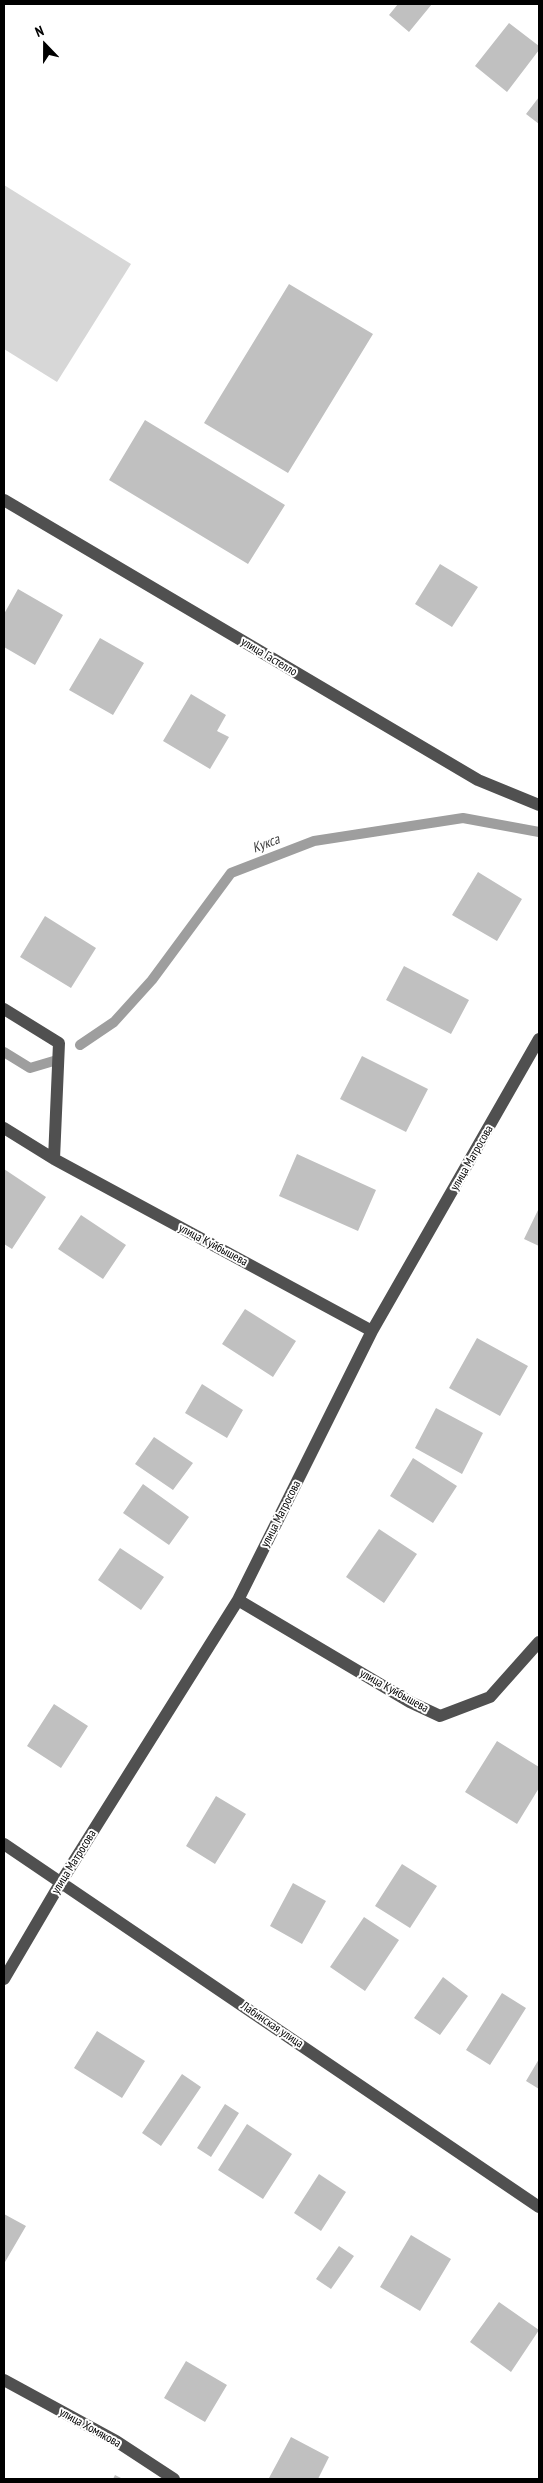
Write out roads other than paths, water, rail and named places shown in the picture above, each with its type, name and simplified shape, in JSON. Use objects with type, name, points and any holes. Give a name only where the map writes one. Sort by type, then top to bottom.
[{"type":"street","name":"улица Гастелло","points":[[4,500],[478,780],[539,805]]},
{"type":"street","points":[[4,1009],[59,1043],[54,1159]]},
{"type":"street","name":"улица Матросова","points":[[4,1979],[61,1882],[238,1600],[372,1331],[539,1039]]},
{"type":"street","name":"улица Куйбышева","points":[[4,1128],[54,1159],[372,1331]]},
{"type":"street","name":"улица Куйбышева","points":[[238,1600],[410,1702],[440,1716],[490,1697],[539,1642]]},
{"type":"street","name":"Лабинская улица","points":[[4,1844],[539,2206]]},
{"type":"street","name":"улица Хомякова","points":[[4,2380],[116,2441],[174,2479]]},
{"type":"waterway","name":"Кукса","points":[[80,1045],[114,1022],[152,980],[231,873],[314,841],[463,818],[539,832]]},
{"type":"waterway","name":"Кукса","points":[[4,1052],[30,1068],[57,1060]]}]
